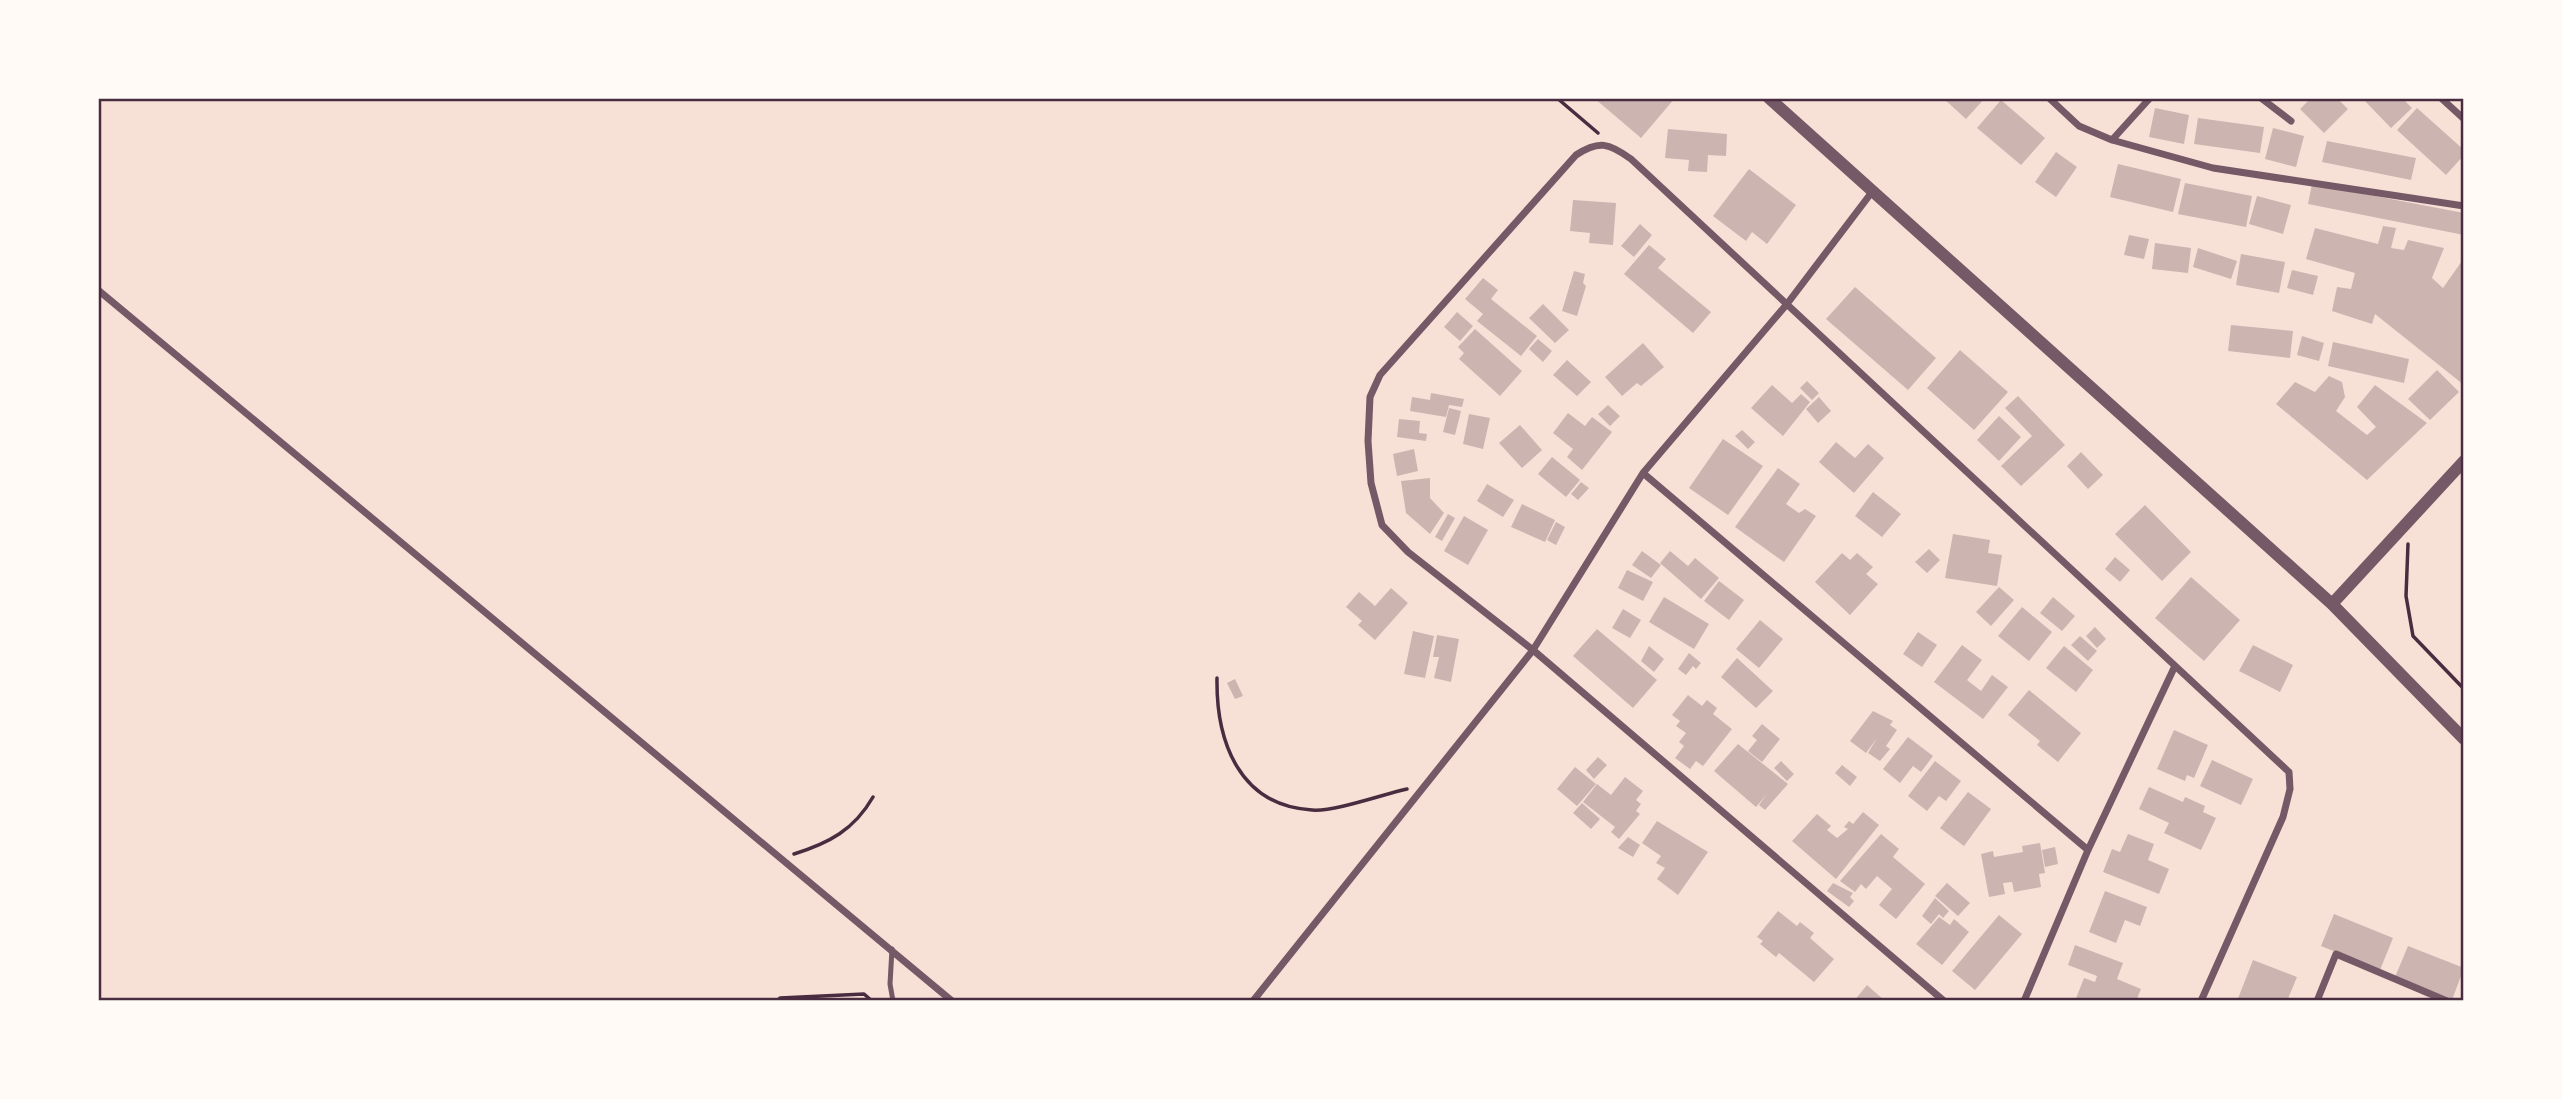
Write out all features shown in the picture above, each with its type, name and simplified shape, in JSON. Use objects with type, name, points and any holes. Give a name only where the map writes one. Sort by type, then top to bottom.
[{"type":"street","points":[[1769,98],[2332,604],[2464,739]]},
{"type":"street","points":[[2049,98],[2079,126],[2112,140],[2213,168],[2464,206]]},
{"type":"street","points":[[2112,140],[2150,98]]},
{"type":"street","points":[[2260,98],[2291,121]]},
{"type":"street","points":[[2441,98],[2464,119]]},
{"type":"street","points":[[1944,1001],[1533,650],[1408,552],[1382,525],[1371,483],[1368,441],[1370,397],[1380,375],[1395,355],[1576,155],[1591,145],[1616,148],[1631,159],[2174,668],[2280,763],[2291,780],[2283,817],[2201,1001]]},
{"type":"street","points":[[1253,1001],[1533,650],[1643,472],[1787,304],[1872,192]]},
{"type":"street","points":[[98,290],[953,1001]]},
{"type":"street","points":[[2332,604],[2464,461]]},
{"type":"street","points":[[1643,472],[2088,850]]},
{"type":"street","points":[[2024,1001],[2088,850],[2174,668]]},
{"type":"street","points":[[2317,1001],[2336,954],[2447,1001]]},
{"type":"lane","points":[[892,949],[890,984],[893,1001]]},
{"type":"path","points":[[1557,98],[1616,148]]},
{"type":"path","points":[[2410,519],[2406,596],[2413,636],[2464,690]]},
{"type":"path","points":[[1217,678],[1216,714],[1230,753],[1251,787],[1279,804],[1314,811],[1426,785]]},
{"type":"path","points":[[782,858],[827,844],[860,819],[873,797]]},
{"type":"path","points":[[777,1001],[780,998],[864,994],[872,1001]]},
{"type":"building","points":[[1594,98],[1675,98],[1641,138]]},
{"type":"building","points":[[1943,98],[1985,98],[1966,119]]},
{"type":"building","points":[[2311,98],[2337,98],[2348,109],[2324,133],[2300,109]]},
{"type":"building","points":[[2362,98],[2402,98],[2412,108],[2391,128]]},
{"type":"building","points":[[2001,100],[2045,138],[2021,165],[1977,128]]},
{"type":"building","points":[[2155,108],[2189,115],[2184,144],[2149,137]]},
{"type":"building","points":[[2417,108],[2464,150],[2464,155],[2446,175],[2397,130]]},
{"type":"building","points":[[2198,118],[2264,127],[2260,153],[2194,144]]},
{"type":"building","points":[[2273,128],[2304,136],[2296,167],[2265,159]]},
{"type":"building","points":[[1668,129],[1727,134],[1726,156],[1708,155],[1707,172],[1688,171],[1689,160],[1665,158]]},
{"type":"building","points":[[2327,141],[2416,158],[2411,180],[2322,162]]},
{"type":"building","points":[[2056,152],[2077,167],[2056,197],[2035,182]]},
{"type":"building","points":[[2118,164],[2181,179],[2173,212],[2110,197]]},
{"type":"building","points":[[1749,169],[1796,205],[1767,244],[1752,232],[1746,241],[1713,216]]},
{"type":"building","points":[[2185,183],[2252,196],[2246,227],[2178,214]]},
{"type":"building","points":[[2312,184],[2464,213],[2464,235],[2308,204]]},
{"type":"building","points":[[2257,196],[2291,205],[2283,234],[2249,224]]},
{"type":"building","points":[[1573,200],[1616,203],[1613,245],[1589,243],[1590,233],[1570,231]]},
{"type":"building","points":[[1640,224],[1652,235],[1634,257],[1621,246]]},
{"type":"building","points":[[2383,226],[2396,228],[2391,248],[2404,250],[2408,240],[2444,248],[2432,278],[2443,288],[2464,258],[2464,385],[2375,314],[2372,324],[2332,311],[2337,287],[2351,289],[2355,273],[2306,259],[2315,228],[2378,244]]},
{"type":"building","points":[[2129,235],[2149,239],[2144,259],[2124,255]]},
{"type":"building","points":[[2155,243],[2191,248],[2188,273],[2152,269]]},
{"type":"building","points":[[1649,245],[1666,259],[1658,268],[1711,312],[1693,333],[1624,274]]},
{"type":"building","points":[[2198,248],[2237,261],[2231,279],[2193,267]]},
{"type":"building","points":[[2241,254],[2285,262],[2279,293],[2236,285]]},
{"type":"building","points":[[2292,270],[2318,276],[2313,295],[2287,288]]},
{"type":"building","points":[[1574,271],[1585,274],[1583,283],[1586,286],[1577,316],[1562,311]]},
{"type":"building","points":[[1483,278],[1498,290],[1491,299],[1537,336],[1521,356],[1477,321],[1483,314],[1465,299]]},
{"type":"building","points":[[1855,287],[1936,358],[1908,390],[1826,319]]},
{"type":"building","points":[[1543,304],[1569,330],[1555,343],[1529,318]]},
{"type":"building","points":[[1457,312],[1473,326],[1460,341],[1444,327]]},
{"type":"building","points":[[2231,325],[2293,331],[2290,358],[2228,351]]},
{"type":"building","points":[[1475,329],[1522,371],[1500,396],[1459,359],[1464,353],[1458,347]]},
{"type":"building","points":[[2302,336],[2324,343],[2319,361],[2297,355]]},
{"type":"building","points":[[1538,339],[1552,351],[1543,362],[1529,349]]},
{"type":"building","points":[[2333,342],[2409,359],[2404,383],[2328,366]]},
{"type":"building","points":[[1643,343],[1664,367],[1641,386],[1637,383],[1622,396],[1605,377]]},
{"type":"building","points":[[1960,350],[2008,392],[1974,430],[1927,388]]},
{"type":"building","points":[[1567,360],[1591,382],[1577,396],[1553,375]]},
{"type":"building","points":[[2437,370],[2459,392],[2430,420],[2408,399]]},
{"type":"building","points":[[2329,376],[2342,382],[2345,397],[2336,411],[2367,435],[2376,427],[2357,407],[2375,385],[2427,423],[2367,480],[2276,404],[2295,382],[2315,392]]},
{"type":"building","points":[[1807,381],[1819,393],[1812,400],[1800,388]]},
{"type":"building","points":[[1772,385],[1792,403],[1801,394],[1810,402],[1783,436],[1751,408]]},
{"type":"building","points":[[1431,393],[1464,399],[1462,407],[1449,405],[1446,417],[1410,411],[1412,397],[1430,400]]},
{"type":"building","points":[[2018,396],[2065,445],[2021,486],[2001,466],[2032,436],[2005,408]]},
{"type":"building","points":[[1819,397],[1831,411],[1818,423],[1806,409]]},
{"type":"building","points":[[1608,405],[1620,416],[1610,426],[1598,414]]},
{"type":"building","points":[[1449,408],[1461,411],[1455,435],[1443,432]]},
{"type":"building","points":[[1568,413],[1585,426],[1592,417],[1612,432],[1582,470],[1567,457],[1573,449],[1553,433]]},
{"type":"building","points":[[1469,414],[1490,418],[1483,449],[1463,444]]},
{"type":"building","points":[[1999,416],[2021,437],[1999,461],[1977,440]]},
{"type":"building","points":[[1399,419],[1420,421],[1419,433],[1427,434],[1426,441],[1397,437]]},
{"type":"building","points":[[1520,425],[1542,450],[1522,468],[1499,443]]},
{"type":"building","points":[[1742,430],[1755,442],[1748,449],[1735,436]]},
{"type":"building","points":[[1723,439],[1763,466],[1728,515],[1689,488]]},
{"type":"building","points":[[1836,442],[1855,458],[1868,444],[1884,458],[1854,493],[1819,462]]},
{"type":"building","points":[[1414,449],[1418,471],[1397,476],[1393,454]]},
{"type":"building","points":[[2081,452],[2103,475],[2088,489],[2067,466]]},
{"type":"building","points":[[1552,457],[1580,480],[1566,497],[1538,474]]},
{"type":"building","points":[[1778,468],[1800,484],[1786,504],[1799,513],[1805,509],[1816,516],[1784,562],[1735,527]]},
{"type":"building","points":[[1430,478],[1430,498],[1444,513],[1430,534],[1406,513],[1401,481]]},
{"type":"building","points":[[1581,482],[1589,488],[1578,500],[1571,494]]},
{"type":"building","points":[[1487,484],[1514,500],[1503,517],[1477,501]]},
{"type":"building","points":[[1873,492],[1901,514],[1882,537],[1855,516]]},
{"type":"building","points":[[1522,504],[1555,520],[1545,542],[1511,527]]},
{"type":"building","points":[[2145,505],[2191,552],[2162,581],[2115,534]]},
{"type":"building","points":[[1448,514],[1455,518],[1442,541],[1435,537]]},
{"type":"building","points":[[1464,516],[1488,530],[1468,565],[1444,551]]},
{"type":"building","points":[[1556,522],[1565,527],[1556,545],[1547,540]]},
{"type":"building","points":[[1953,534],[1990,540],[1988,553],[2002,555],[1997,586],[1945,578]]},
{"type":"building","points":[[1929,549],[1940,560],[1927,573],[1915,562]]},
{"type":"building","points":[[1642,551],[1661,565],[1651,578],[1632,565]]},
{"type":"building","points":[[1670,551],[1688,566],[1695,558],[1719,578],[1701,599],[1660,563]]},
{"type":"building","points":[[1842,553],[1850,560],[1857,553],[1873,567],[1866,574],[1878,584],[1850,615],[1815,582]]},
{"type":"building","points":[[2115,557],[2130,570],[2120,582],[2105,569]]},
{"type":"building","points":[[1627,570],[1653,582],[1643,601],[1618,588]]},
{"type":"building","points":[[2191,577],[2240,620],[2204,661],[2155,618]]},
{"type":"building","points":[[1719,581],[1744,600],[1729,620],[1704,601]]},
{"type":"building","points":[[1999,587],[2014,600],[1991,626],[1976,612]]},
{"type":"building","points":[[1391,588],[1408,603],[1375,640],[1358,625],[1362,621],[1346,607],[1359,592],[1375,606]]},
{"type":"building","points":[[1664,597],[1709,624],[1694,649],[1649,622]]},
{"type":"building","points":[[2053,597],[2075,616],[2062,631],[2040,613]]},
{"type":"building","points":[[2022,607],[2052,632],[2029,661],[1998,636]]},
{"type":"building","points":[[1623,609],[1641,620],[1630,638],[1612,628]]},
{"type":"building","points":[[1760,620],[1783,639],[1759,668],[1736,649]]},
{"type":"building","points":[[2095,627],[2106,639],[2097,648],[2086,636]]},
{"type":"building","points":[[1597,629],[1657,680],[1633,708],[1573,656]]},
{"type":"building","points":[[1413,631],[1434,636],[1425,678],[1404,674]]},
{"type":"building","points":[[1918,632],[1937,645],[1922,667],[1903,654]]},
{"type":"building","points":[[1437,635],[1459,639],[1451,682],[1434,678],[1439,657],[1433,657]]},
{"type":"building","points":[[2080,636],[2097,651],[2088,661],[2071,645]]},
{"type":"building","points":[[1962,645],[1982,660],[1967,680],[1981,691],[1992,675],[2008,687],[1983,719],[1934,682]]},
{"type":"building","points":[[2253,645],[2293,665],[2280,692],[2239,671]]},
{"type":"building","points":[[1649,646],[1664,659],[1654,672],[1641,661]]},
{"type":"building","points":[[2064,646],[2093,670],[2076,692],[2046,668]]},
{"type":"building","points":[[1689,653],[1701,663],[1696,669],[1693,666],[1686,675],[1678,669]]},
{"type":"building","points":[[1737,658],[1773,691],[1756,708],[1721,677]]},
{"type":"building","points":[[1235,679],[1243,696],[1235,699],[1227,683]]},
{"type":"building","points":[[2029,690],[2081,733],[2058,762],[2037,745],[2040,741],[2008,715]]},
{"type":"building","points":[[1688,695],[1702,706],[1707,700],[1717,708],[1713,714],[1732,729],[1703,766],[1696,761],[1690,769],[1675,758],[1684,746],[1679,742],[1686,733],[1676,726],[1680,721],[1672,715]]},
{"type":"building","points":[[1873,711],[1893,721],[1890,725],[1897,730],[1886,746],[1890,749],[1880,761],[1868,753],[1877,738],[1866,753],[1850,741]]},
{"type":"building","points":[[1762,724],[1780,739],[1762,762],[1748,751],[1757,740],[1752,736]]},
{"type":"building","points":[[2174,730],[2208,745],[2194,778],[2187,775],[2185,781],[2157,769]]},
{"type":"building","points":[[1908,737],[1933,756],[1921,772],[1913,766],[1900,783],[1883,769]]},
{"type":"building","points":[[1738,744],[1788,784],[1765,810],[1759,805],[1767,794],[1756,807],[1714,771]]},
{"type":"building","points":[[1598,757],[1607,765],[1594,779],[1586,770]]},
{"type":"building","points":[[2212,760],[2253,779],[2241,805],[2200,786]]},
{"type":"building","points":[[1781,761],[1794,774],[1787,781],[1774,768]]},
{"type":"building","points":[[1935,761],[1961,781],[1946,801],[1939,796],[1927,811],[1908,796]]},
{"type":"building","points":[[1842,765],[1857,777],[1850,786],[1835,773]]},
{"type":"building","points":[[1575,767],[1596,784],[1577,806],[1557,789]]},
{"type":"building","points":[[1625,777],[1643,791],[1636,800],[1641,804],[1636,811],[1640,814],[1619,839],[1611,832],[1615,827],[1583,802],[1597,784],[1611,795]]},
{"type":"building","points":[[2149,787],[2183,802],[2185,797],[2205,806],[2203,812],[2216,818],[2201,850],[2164,833],[2169,823],[2139,809]]},
{"type":"building","points":[[1968,792],[1991,809],[1964,846],[1940,828]]},
{"type":"building","points":[[1582,803],[1600,819],[1591,829],[1573,813]]},
{"type":"building","points":[[1863,812],[1879,825],[1836,879],[1792,841],[1817,814],[1831,826],[1827,830],[1837,838],[1848,829],[1844,827],[1849,821],[1853,824]]},
{"type":"building","points":[[1657,821],[1708,852],[1678,895],[1657,879],[1665,868],[1656,863],[1661,856],[1642,843]]},
{"type":"building","points":[[1881,834],[1899,849],[1893,857],[1925,884],[1896,919],[1879,905],[1892,889],[1877,876],[1866,889],[1861,884],[1855,892],[1840,881]]},
{"type":"building","points":[[2128,834],[2154,844],[2148,860],[2169,869],[2159,894],[2103,872],[2112,849],[2120,852]]},
{"type":"building","points":[[1628,837],[1640,845],[1633,857],[1618,848]]},
{"type":"building","points":[[2040,843],[2045,873],[2039,874],[2041,887],[2014,892],[2012,882],[2003,883],[2005,894],[1989,897],[1981,854],[1993,851],[1994,857],[2023,852],[2022,846]]},
{"type":"building","points":[[2055,847],[2058,864],[2045,867],[2042,850]]},
{"type":"building","points":[[1833,883],[1853,893],[1850,897],[1854,901],[1849,907],[1827,891]]},
{"type":"building","points":[[1947,883],[1970,903],[1958,916],[1935,896]]},
{"type":"building","points":[[2105,891],[2147,907],[2140,926],[2125,920],[2116,943],[2089,932]]},
{"type":"building","points":[[1935,898],[1949,911],[1943,918],[1939,914],[1931,924],[1922,916]]},
{"type":"building","points":[[1778,911],[1797,926],[1800,922],[1814,933],[1810,938],[1834,959],[1814,982],[1779,953],[1776,957],[1760,944],[1763,941],[1757,937]]},
{"type":"building","points":[[2334,914],[2393,938],[2380,970],[2321,946]]},
{"type":"building","points":[[1999,915],[2022,934],[1975,990],[1952,971]]},
{"type":"building","points":[[1939,917],[1950,925],[1954,919],[1969,932],[1942,965],[1916,944]]},
{"type":"building","points":[[2075,945],[2123,963],[2117,979],[2141,989],[2136,1001],[2075,1001],[2084,978],[2095,982],[2097,976],[2068,965]]},
{"type":"building","points":[[2408,946],[2464,968],[2452,1000],[2395,977]]},
{"type":"building","points":[[2253,960],[2297,977],[2287,1001],[2237,1001]]},
{"type":"building","points":[[1867,985],[1885,1001],[1854,1001]]}]
